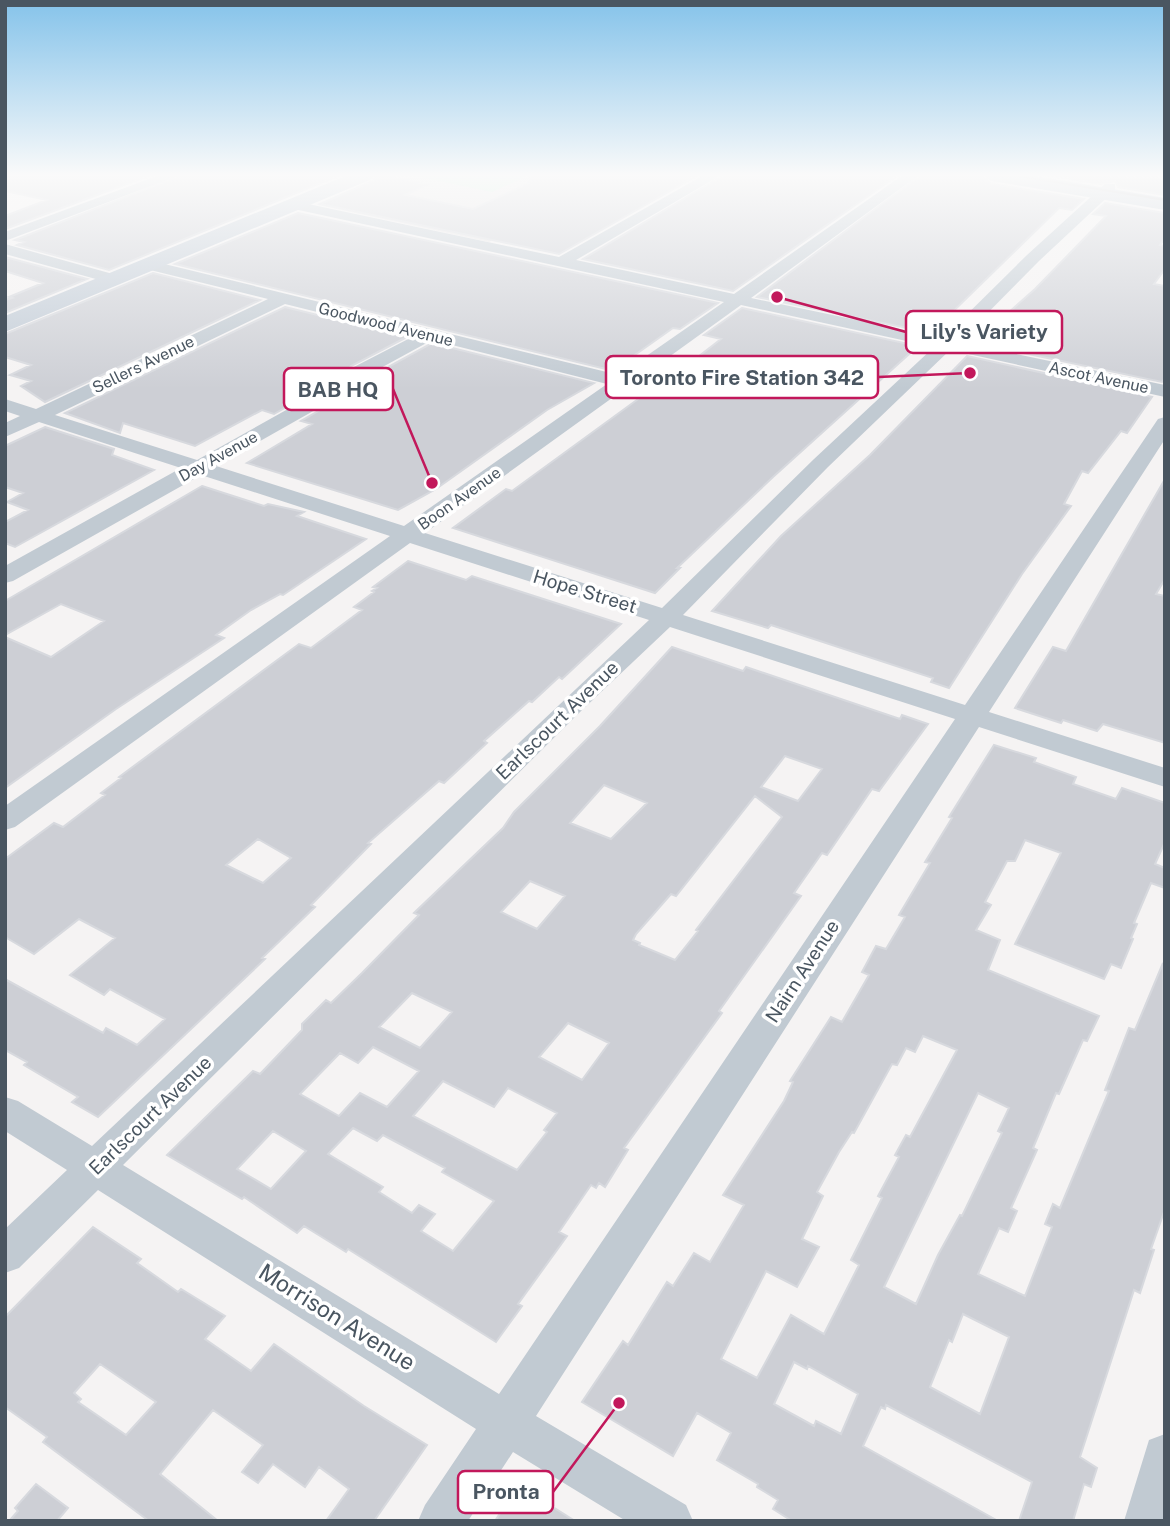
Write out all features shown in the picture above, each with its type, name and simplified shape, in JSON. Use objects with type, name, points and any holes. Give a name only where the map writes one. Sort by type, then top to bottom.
[{"type":"main road","points":[[5,325],[194,246]]},
{"type":"street","name":"Ascot Avenue","points":[[483,246],[1165,391]]},
{"type":"street","points":[[560,263],[589,246]]},
{"type":"street","name":"Boon Avenue","points":[[5,820],[814,246]]},
{"type":"street","name":"Earlscourt Avenue","points":[[5,1255],[570,707],[667,617],[821,463],[1046,246]]},
{"type":"street","points":[[5,249],[114,279]]},
{"type":"street","name":"Goodwood Avenue","points":[[148,265],[623,382]]},
{"type":"street","name":"Sellers Avenue","points":[[5,431],[282,299]]},
{"type":"street","name":"Day Avenue","points":[[5,576],[354,380],[359,372],[428,335]]},
{"type":"street","name":"Hope Street","points":[[5,405],[1165,778]]},
{"type":"street","name":"Nairn Avenue","points":[[441,1521],[1165,423]]},
{"type":"street","name":"Morrison Avenue","points":[[5,1112],[505,1422],[670,1521]]},
{"type":"street","points":[[1147,1521],[1165,1456]]},
{"type":"building","points":[[21,246],[167,246],[109,270]]},
{"type":"building","points":[[218,246],[453,246],[718,303],[680,329],[673,328],[632,357],[638,359],[618,372],[175,264]]},
{"type":"building","points":[[522,246],[573,246],[559,254]]},
{"type":"building","points":[[604,246],[797,246],[733,291],[583,259]]},
{"type":"building","points":[[825,246],[1020,246],[931,333],[757,297]]},
{"type":"building","points":[[1077,246],[1165,246],[1165,269],[1154,284],[1165,286],[1165,378],[1162,382],[980,344],[980,338],[1035,289]]},
{"type":"building","points":[[5,257],[87,279],[5,313],[5,300],[43,283],[5,271]]},
{"type":"building","points":[[153,273],[260,300],[45,402],[21,386],[31,381],[10,375],[31,365],[5,357],[5,334]]},
{"type":"building","points":[[285,307],[407,337],[351,366],[345,374],[274,414],[262,410],[195,446],[123,423],[120,433],[65,413]]},
{"type":"building","points":[[742,308],[918,346],[773,477],[677,568],[680,568],[655,593],[453,528],[506,489],[512,491],[645,394],[628,390],[662,365],[681,370],[721,339],[704,335]]},
{"type":"building","points":[[432,343],[594,383],[547,410],[436,489],[398,510],[247,463],[312,424],[301,421],[362,386],[368,378]]},
{"type":"building","points":[[967,356],[1152,397],[1127,433],[1121,431],[1088,473],[1082,471],[1064,504],[1071,506],[1022,574],[949,688],[931,682],[933,678],[771,625],[768,628],[712,611],[781,536],[870,455]]},
{"type":"building","points":[[45,427],[114,449],[112,455],[154,470],[15,547],[5,543],[5,522],[28,510],[7,502],[23,493],[5,487],[5,446]]},
{"type":"building","points":[[1165,479],[1165,579],[1156,594],[1165,596],[1165,743],[1103,724],[1097,731],[1015,708],[1053,647],[1066,651]]},
{"type":"building","points":[[202,486],[264,506],[268,504],[304,512],[297,516],[366,539],[283,595],[280,594],[251,610],[216,635],[224,638],[116,709],[5,788],[5,637],[51,657],[104,621],[61,604],[5,635],[5,601]]},
{"type":"building","points":[[408,561],[466,580],[472,576],[621,624],[562,679],[559,677],[484,741],[487,743],[444,783],[439,781],[368,843],[371,844],[311,905],[315,907],[262,958],[265,959],[98,1117],[72,1102],[78,1097],[24,1065],[27,1062],[5,1050],[5,979],[103,1033],[106,1028],[137,1045],[165,1019],[110,989],[104,995],[70,975],[115,938],[79,919],[34,954],[5,937],[5,859],[54,823],[63,827],[105,795],[101,793],[121,778],[119,777],[299,644],[311,648],[362,610],[354,607],[374,592],[372,591],[377,588],[373,587]],"holes":[[[258,839],[291,858],[263,883],[226,865]]]},
{"type":"building","points":[[672,647],[743,671],[746,667],[900,719],[902,715],[928,724],[879,791],[872,789],[827,855],[822,853],[794,893],[801,896],[719,1011],[722,1013],[624,1148],[628,1150],[605,1187],[599,1183],[596,1188],[591,1185],[559,1232],[567,1236],[518,1304],[522,1306],[496,1342],[348,1249],[346,1252],[304,1226],[297,1233],[244,1197],[242,1199],[167,1155],[253,1071],[260,1074],[326,1000],[331,1003],[362,973],[419,915],[414,913],[503,828],[514,812],[600,726]],"holes":[[[785,756],[822,769],[798,801],[761,787]],[[604,785],[647,803],[611,839],[570,823]],[[755,796],[782,817],[675,960],[633,940],[671,894],[676,896]],[[530,881],[565,896],[537,929],[501,912]],[[412,993],[452,1012],[420,1048],[379,1027]],[[568,1023],[609,1043],[582,1080],[539,1057]],[[373,1047],[419,1071],[387,1107],[360,1093],[339,1116],[300,1094],[340,1053],[358,1063]],[[443,1081],[494,1107],[508,1088],[557,1113],[544,1130],[547,1132],[517,1170],[413,1116]],[[353,1128],[377,1141],[383,1135],[445,1168],[442,1172],[494,1201],[453,1251],[421,1231],[435,1214],[419,1205],[412,1213],[379,1192],[383,1187],[328,1154]],[[273,1131],[306,1151],[271,1189],[237,1169]]]},
{"type":"building","points":[[994,745],[1036,758],[1034,762],[1076,777],[1073,784],[1116,799],[1122,788],[1165,803],[1165,842],[1155,864],[1165,868],[1165,888],[1151,883],[1134,923],[1137,924],[1131,938],[1133,939],[1121,968],[1111,964],[1104,979],[1015,944],[1061,853],[1025,840],[1015,861],[1007,861],[985,902],[991,905],[976,930],[1000,940],[988,970],[1099,1016],[1087,1041],[1083,1040],[1059,1094],[1056,1093],[1033,1148],[1037,1150],[1011,1208],[1017,1211],[1008,1232],[999,1228],[978,1274],[1025,1296],[1052,1227],[1045,1224],[1053,1204],[1060,1208],[1109,1091],[1105,1090],[1129,1028],[1135,1030],[1163,963],[1165,1209],[1140,1293],[1134,1290],[1080,1457],[1097,1468],[1091,1487],[1084,1484],[1073,1521],[1019,1521],[1032,1482],[886,1405],[885,1409],[881,1407],[863,1446],[998,1521],[792,1521],[773,1509],[778,1500],[757,1487],[758,1484],[717,1460],[731,1433],[697,1413],[673,1456],[582,1402],[623,1341],[628,1345],[667,1282],[673,1286],[694,1253],[710,1262],[744,1205],[723,1195],[784,1101],[793,1082],[790,1081],[831,1017],[842,1022],[869,975],[862,972],[876,946],[886,949],[905,917],[899,915],[930,863],[925,862],[952,818],[949,817]],"holes":[[[923,1036],[957,1050],[910,1137],[906,1135],[895,1155],[899,1157],[878,1196],[882,1198],[851,1260],[859,1265],[824,1334],[791,1315],[757,1378],[721,1359],[766,1271],[797,1287],[819,1247],[802,1239],[823,1196],[817,1192],[892,1064],[897,1065],[906,1048],[915,1052]],[[978,1093],[1009,1108],[998,1131],[1002,1133],[962,1216],[960,1215],[938,1255],[916,1304],[884,1287]],[[963,1314],[1009,1337],[980,1414],[930,1387],[949,1340],[952,1342]],[[794,1362],[807,1369],[808,1366],[858,1394],[841,1434],[816,1421],[814,1426],[774,1404]]]},
{"type":"building","points":[[93,1227],[141,1259],[137,1263],[178,1292],[181,1289],[225,1316],[205,1339],[251,1371],[274,1344],[364,1406],[427,1445],[374,1521],[326,1521],[349,1489],[319,1467],[305,1487],[273,1464],[258,1483],[242,1472],[263,1445],[213,1410],[160,1474],[218,1521],[149,1521],[43,1442],[47,1437],[5,1407],[5,1317]],"holes":[[[100,1364],[156,1402],[126,1435],[78,1402],[81,1399],[74,1393]]]},
{"type":"building","points":[[36,1484],[68,1508],[57,1521],[9,1521],[18,1511],[15,1508]]},
{"type":"building","points":[[518,1485],[575,1521],[495,1521]]},
{"type":"place","name":"Lily's Variety","points":[[777,297]]},
{"type":"place","name":"Toronto Fire Station 342","points":[[970,373]]},
{"type":"place","name":"BAB HQ","points":[[432,483]]},
{"type":"place","name":"Pronta","points":[[619,1403]]}]
